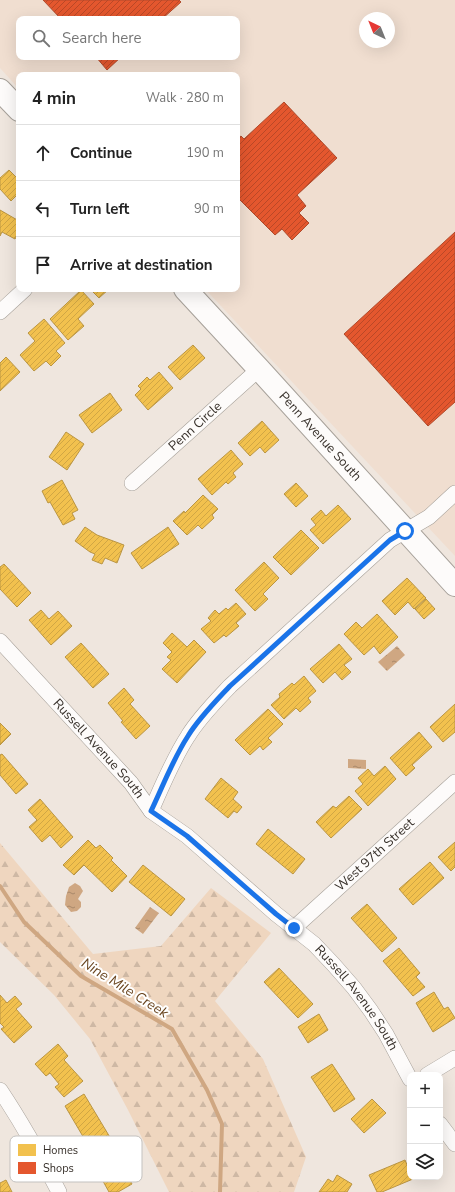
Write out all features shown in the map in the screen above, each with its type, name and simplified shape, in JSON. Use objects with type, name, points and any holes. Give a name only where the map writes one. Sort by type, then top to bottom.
[{"type":"main road","points":[[0,90],[16,107]]},
{"type":"main road","name":"Penn Avenue South","points":[[188,292],[455,585]]},
{"type":"street","points":[[0,312],[21,292]]},
{"type":"street","name":"Penn Circle","points":[[132,483],[259,369]]},
{"type":"street","points":[[151,811],[188,736],[208,710],[230,686],[390,540],[429,517],[455,493]]},
{"type":"street","name":"Russell Avenue South","points":[[0,641],[131,783],[151,811],[187,836],[276,914],[314,944],[354,988],[386,1034],[407,1073]]},
{"type":"street","name":"West 97th Street","points":[[294,928],[455,782]]},
{"type":"street","points":[[432,1072],[455,1058]]},
{"type":"street","points":[[0,1090],[29,1136]]},
{"type":"street","points":[[443,1128],[455,1144]]},
{"type":"street","points":[[54,1182],[59,1192]]},
{"type":"shaded area","points":[[0,0],[455,0],[455,556],[208,292],[240,292],[240,72],[16,72],[16,86],[0,68]]},
{"type":"green space","points":[[0,843],[93,954],[161,946],[211,888],[271,933],[215,1001],[263,1059],[306,1157],[294,1192],[169,1192],[142,1136],[90,1039],[54,995],[0,942]]},
{"type":"water","points":[[397,646],[405,655],[387,671],[378,662]]},
{"type":"water","points":[[348,759],[366,760],[366,769],[348,768]]},
{"type":"water","points":[[75,883],[80,886],[83,891],[78,899],[81,902],[81,907],[77,911],[71,912],[65,905],[66,896],[69,887]]},
{"type":"water","points":[[150,907],[159,913],[143,934],[135,928]]},
{"type":"building: Homes","points":[[9,170],[16,177],[16,196],[11,201],[0,189],[0,178]]},
{"type":"building: Homes","points":[[0,210],[16,219],[16,237],[15,239],[2,232],[0,236]]},
{"type":"building: Homes","points":[[79,292],[83,292],[94,304],[78,319],[84,326],[68,340],[50,319]]},
{"type":"building: Homes","points":[[93,292],[106,292],[99,298]]},
{"type":"building: Homes","points":[[44,319],[65,343],[56,351],[61,356],[51,366],[46,361],[34,371],[20,355],[35,341],[28,333]]},
{"type":"building: Homes","points":[[193,345],[205,358],[180,380],[168,367]]},
{"type":"building: Homes","points":[[6,357],[20,372],[0,391],[0,363]]},
{"type":"building: Homes","points":[[159,372],[173,388],[148,410],[135,395],[141,389],[138,386],[147,377],[150,380]]},
{"type":"building: Homes","points":[[110,393],[122,410],[92,433],[79,415]]},
{"type":"building: Homes","points":[[262,421],[279,440],[265,453],[260,447],[250,456],[238,443]]},
{"type":"building: Homes","points":[[66,432],[84,444],[67,470],[49,457]]},
{"type":"building: Homes","points":[[231,450],[243,464],[233,473],[236,477],[228,484],[226,482],[212,495],[198,479]]},
{"type":"building: Homes","points":[[62,480],[78,510],[72,513],[75,519],[63,525],[50,502],[48,503],[42,491]]},
{"type":"building: Homes","points":[[296,483],[308,496],[296,507],[284,494]]},
{"type":"building: Homes","points":[[203,495],[218,509],[212,515],[214,518],[202,529],[198,525],[187,535],[173,521],[184,511],[185,513]]},
{"type":"building: Homes","points":[[338,505],[351,519],[323,544],[310,530],[316,525],[311,519],[321,510],[326,516]]},
{"type":"building: Homes","points":[[85,527],[97,535],[124,545],[117,563],[105,558],[102,564],[92,560],[95,554],[75,541]]},
{"type":"building: Homes","points":[[168,527],[179,544],[142,569],[131,553]]},
{"type":"building: Homes","points":[[301,530],[319,548],[291,575],[273,557]]},
{"type":"building: Homes","points":[[264,562],[279,578],[263,594],[268,599],[255,611],[235,590]]},
{"type":"building: Homes","points":[[4,564],[31,593],[17,607],[0,589],[0,567]]},
{"type":"building: Homes","points":[[407,578],[426,598],[414,609],[408,602],[395,615],[382,601]]},
{"type":"building: Homes","points":[[426,599],[435,609],[424,619],[415,609]]},
{"type":"building: Homes","points":[[236,603],[246,614],[236,623],[239,626],[226,637],[224,635],[214,643],[201,629],[211,621],[208,618],[215,610],[219,614],[226,608],[228,610]]},
{"type":"building: Homes","points":[[41,610],[49,619],[58,611],[72,626],[51,645],[29,620]]},
{"type":"building: Homes","points":[[377,614],[398,637],[380,654],[374,646],[364,655],[344,634],[356,622],[362,628]]},
{"type":"building: Homes","points":[[172,633],[187,647],[194,640],[206,652],[177,683],[162,669],[171,660],[167,657],[172,652],[163,643]]},
{"type":"building: Homes","points":[[81,643],[109,674],[93,688],[65,657]]},
{"type":"building: Homes","points":[[339,644],[352,659],[344,665],[351,672],[342,680],[335,672],[323,683],[310,669]]},
{"type":"building: Homes","points":[[304,676],[316,691],[308,698],[311,702],[300,712],[296,708],[284,719],[271,705],[280,697],[279,694],[292,683],[294,685]]},
{"type":"building: Homes","points":[[124,688],[134,700],[130,704],[150,726],[136,739],[121,722],[123,721],[108,703]]},
{"type":"building: Homes","points":[[455,704],[455,732],[443,742],[430,727]]},
{"type":"building: Homes","points":[[268,709],[283,724],[268,738],[272,742],[263,750],[260,746],[250,755],[235,740]]},
{"type":"building: Homes","points":[[0,723],[11,734],[0,745]]},
{"type":"building: Homes","points":[[419,732],[432,747],[412,765],[415,768],[406,776],[390,758]]},
{"type":"building: Homes","points":[[2,754],[28,784],[16,794],[0,775],[0,755]]},
{"type":"building: Homes","points":[[385,766],[396,779],[368,806],[355,791],[363,784],[358,778],[368,769],[374,776]]},
{"type":"building: Homes","points":[[221,778],[238,792],[233,799],[242,807],[237,813],[234,811],[228,818],[205,799]]},
{"type":"building: Homes","points":[[349,796],[362,809],[331,838],[316,822],[333,806],[336,808]]},
{"type":"building: Homes","points":[[40,799],[73,837],[61,848],[50,835],[42,842],[29,827],[37,820],[28,810]]},
{"type":"building: Homes","points":[[268,829],[305,859],[293,874],[256,844]]},
{"type":"building: Homes","points":[[88,840],[96,848],[100,845],[113,858],[111,860],[127,876],[112,892],[84,865],[74,875],[63,865]]},
{"type":"building: Homes","points":[[455,842],[455,867],[451,871],[438,857]]},
{"type":"building: Homes","points":[[430,862],[444,878],[413,905],[399,889]]},
{"type":"building: Homes","points":[[143,865],[185,899],[171,916],[129,882]]},
{"type":"building: Homes","points":[[367,904],[397,938],[382,952],[351,918]]},
{"type":"building: Homes","points":[[399,948],[420,973],[416,977],[425,987],[413,996],[383,961]]},
{"type":"building: Homes","points":[[279,968],[313,1004],[298,1018],[264,982]]},
{"type":"building: Homes","points":[[434,992],[444,1009],[448,1007],[455,1018],[433,1032],[416,1003]]},
{"type":"building: Homes","points":[[0,995],[7,1003],[15,996],[22,1004],[16,1009],[32,1027],[14,1043],[1,1029],[4,1027],[0,1023]]},
{"type":"building: Homes","points":[[319,1014],[328,1030],[308,1043],[298,1027]]},
{"type":"building: Homes","points":[[58,1044],[68,1056],[64,1060],[83,1081],[64,1097],[55,1087],[59,1084],[50,1073],[46,1076],[35,1064]]},
{"type":"building: Homes","points":[[332,1064],[355,1099],[334,1112],[311,1077]]},
{"type":"building: Homes","points":[[84,1094],[109,1136],[83,1136],[65,1106]]},
{"type":"building: Homes","points":[[372,1099],[386,1113],[364,1133],[351,1119]]},
{"type":"building: Homes","points":[[405,1160],[407,1165],[407,1180],[411,1180],[382,1192],[377,1192],[369,1175]]},
{"type":"building: Homes","points":[[337,1175],[352,1184],[347,1192],[319,1192],[328,1179],[333,1182]]},
{"type":"building: Homes","points":[[6,1180],[12,1192],[0,1192],[0,1183]]},
{"type":"building: Homes","points":[[103,1182],[131,1182],[132,1184],[118,1192],[109,1192]]},
{"type":"building: Shops","points":[[43,0],[179,0],[181,2],[165,16],[58,16]]},
{"type":"building: Shops","points":[[99,60],[118,60],[107,70]]},
{"type":"building: Shops","points":[[284,102],[337,158],[297,195],[306,206],[299,213],[309,223],[292,240],[282,229],[275,235],[240,200],[240,137],[244,139]]},
{"type":"building: Shops","points":[[455,232],[455,402],[428,426],[344,334]]},
{"type":"waterway","name":"Nine Mile Creek","points":[[0,886],[24,922],[81,976],[172,1029],[207,1090],[222,1124],[220,1192]]},
{"type":"route","points":[[294,928],[187,836],[151,811],[188,736],[208,710],[230,686],[390,540],[405,531]]}]
